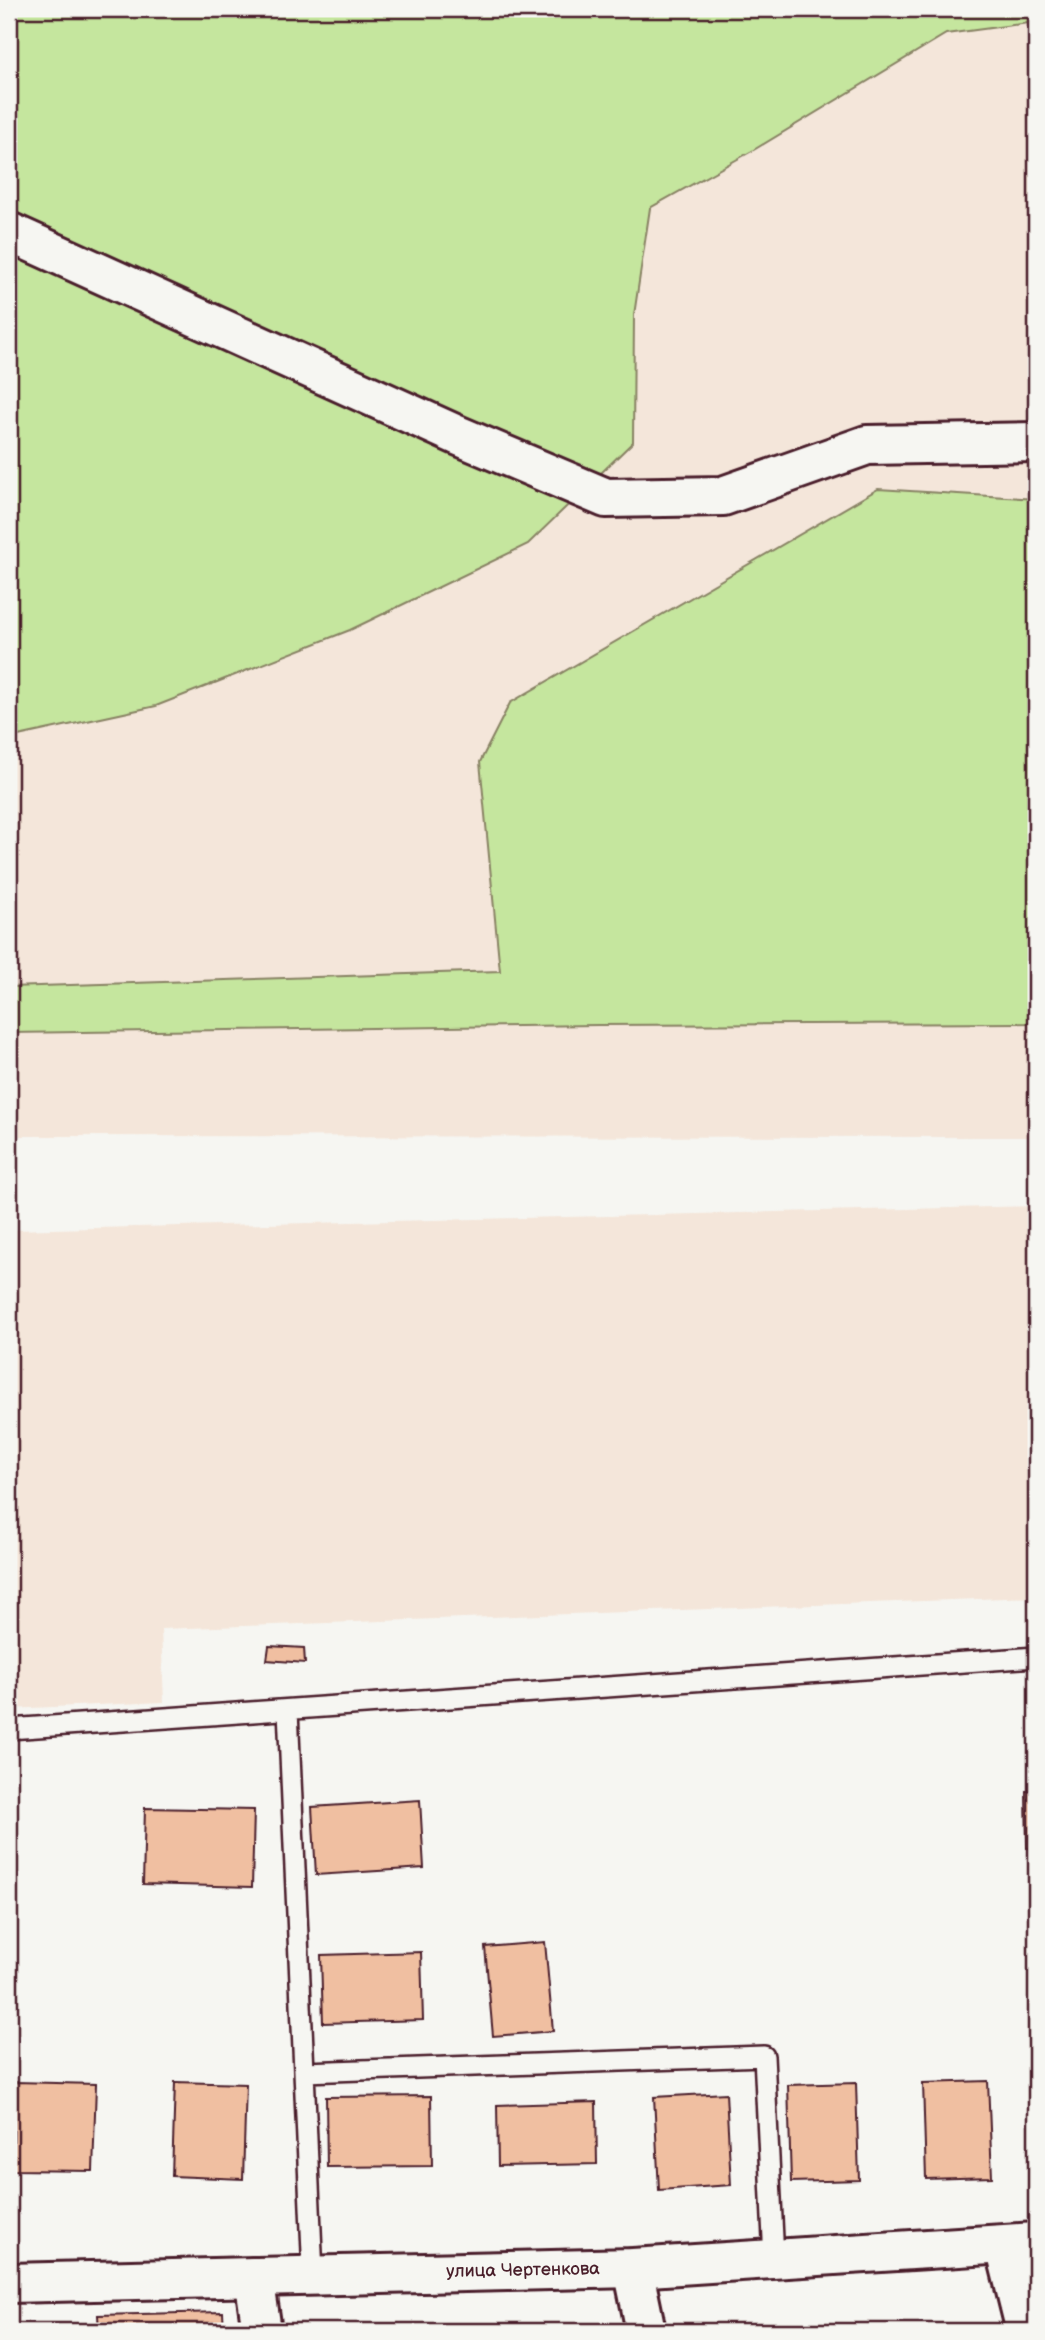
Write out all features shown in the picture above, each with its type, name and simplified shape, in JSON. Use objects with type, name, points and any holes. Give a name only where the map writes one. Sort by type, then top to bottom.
[{"type":"street","points":[[9,232],[457,435],[606,498],[723,496],[867,445],[1036,442]]},
{"type":"street","points":[[1021,2244],[1026,2331]]},
{"type":"street","name":"улица Чертенкова","points":[[9,2283],[634,2268],[1021,2244]]},
{"type":"street","points":[[634,2268],[646,2331]]},
{"type":"street","points":[[254,2277],[262,2331]]},
{"type":"lane","points":[[9,1729],[1036,1657]]},
{"type":"lane","points":[[288,1710],[313,2275]]},
{"type":"lane","points":[[304,2072],[764,2056],[774,2259]]},
{"type":"shaded area","points":[[9,9],[1036,9],[1036,1137],[9,1136]]},
{"type":"shaded area","points":[[1036,1206],[1036,1597],[161,1629],[164,1702],[9,1709],[9,1230]]},
{"type":"green space","points":[[9,9],[1036,9],[1036,22],[946,34],[752,151],[650,208],[634,315],[633,442],[528,544],[350,630],[156,706],[9,738]]},
{"type":"green space","points":[[878,489],[1036,499],[1036,1023],[598,1025],[9,1033],[9,987],[500,971],[480,762],[510,703]]},
{"type":"building","points":[[269,1646],[304,1648],[305,1663],[267,1660]]},
{"type":"building","points":[[1026,1791],[1036,1791],[1036,1848],[1027,1848]]},
{"type":"building","points":[[420,1800],[424,1868],[316,1875],[312,1807]]},
{"type":"building","points":[[145,1808],[254,1810],[252,1887],[143,1884]]},
{"type":"building","points":[[545,1942],[553,2031],[493,2036],[485,1947]]},
{"type":"building","points":[[421,1952],[423,2020],[323,2023],[321,1955]]},
{"type":"building","points":[[988,2081],[992,2177],[926,2179],[923,2083]]},
{"type":"building","points":[[15,2082],[96,2084],[93,2171],[13,2170]]},
{"type":"building","points":[[175,2082],[246,2084],[243,2179],[172,2176]]},
{"type":"building","points":[[856,2083],[859,2180],[791,2182],[788,2085]]},
{"type":"building","points":[[726,2093],[731,2185],[659,2190],[654,2097]]},
{"type":"building","points":[[431,2096],[432,2166],[327,2167],[326,2097]]},
{"type":"building","points":[[596,2102],[597,2164],[498,2166],[497,2105]]},
{"type":"building","points":[[223,2312],[224,2331],[99,2331],[98,2315]]}]
